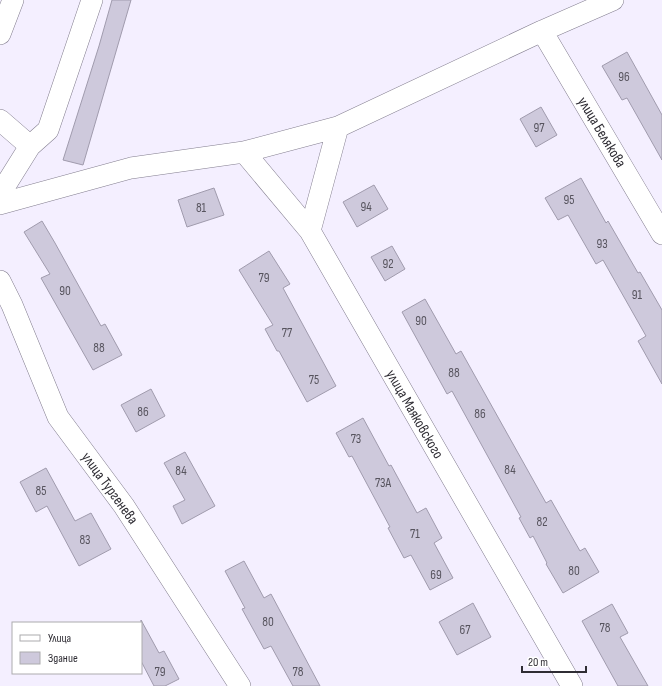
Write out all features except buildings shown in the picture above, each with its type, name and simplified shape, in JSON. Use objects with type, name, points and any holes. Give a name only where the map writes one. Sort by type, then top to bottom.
[{"type":"street","points":[[0,34],[13,0]]},
{"type":"street","points":[[0,194],[30,146],[48,130],[92,0]]},
{"type":"street","points":[[0,204],[132,168],[244,152],[338,127],[542,31],[613,0]]},
{"type":"street","name":"улица Белякова","points":[[542,31],[662,234]]},
{"type":"street","points":[[0,120],[30,146]]},
{"type":"street","points":[[310,231],[338,127]]},
{"type":"street","name":"улица Маяковского","points":[[244,152],[310,231],[572,686]]},
{"type":"street","name":"улица Тургенева","points":[[0,281],[12,305],[58,417],[124,506],[240,686]]}]
